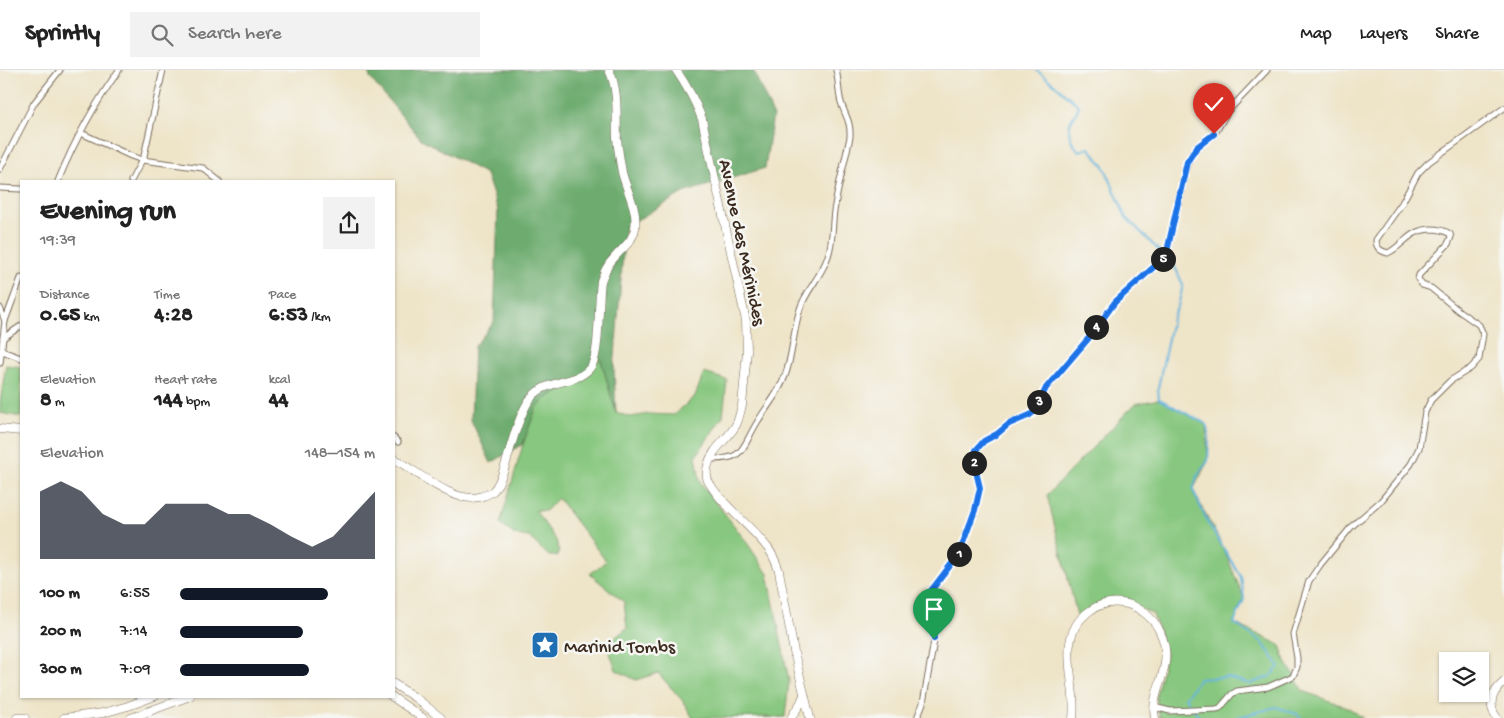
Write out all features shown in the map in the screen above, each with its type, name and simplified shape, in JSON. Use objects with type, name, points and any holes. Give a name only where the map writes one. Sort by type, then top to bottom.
[{"type":"main road","points":[[395,460],[436,485],[455,494],[474,498],[487,495],[499,480],[522,413],[529,400],[536,392],[546,386],[576,378],[592,365],[596,350],[599,296],[604,271],[625,248],[632,237],[635,227],[633,207],[622,173],[618,141],[616,94],[609,70]]},
{"type":"main road","name":"Avenue des Mérinides","points":[[676,70],[696,102],[702,119],[746,321],[747,351],[742,406],[736,426],[710,459]]},
{"type":"main road","points":[[0,429],[20,431]]},
{"type":"main road","points":[[710,459],[707,475],[709,483],[768,547],[777,564],[810,718]]},
{"type":"main road","points":[[1074,718],[1069,650],[1072,633],[1078,620],[1090,610],[1112,602],[1126,603],[1145,613],[1160,632],[1165,650],[1165,667],[1154,707],[1155,718]]},
{"type":"main road","points":[[1498,718],[1491,706],[1491,699],[1498,687],[1504,682]]},
{"type":"main road","points":[[395,685],[441,718]]},
{"type":"main road","points":[[791,718],[804,694]]},
{"type":"main road","points":[[64,718],[103,713],[150,698]]},
{"type":"main road","points":[[131,718],[185,698]]},
{"type":"main road","points":[[394,698],[423,718]]},
{"type":"main road","points":[[17,718],[25,718]]},
{"type":"street","points":[[0,169],[34,103],[60,70]]},
{"type":"street","points":[[58,180],[81,133],[118,70]]},
{"type":"street","points":[[132,180],[142,160],[163,70]]},
{"type":"street","points":[[710,459],[729,459],[737,456],[744,449],[759,419],[780,389],[786,375],[800,307],[807,293],[822,273],[829,256],[834,210],[851,128],[841,101],[836,70]]},
{"type":"street","points":[[917,718],[923,702],[934,647],[928,602],[930,592],[959,554],[975,510],[980,488],[974,463],[976,450],[984,441],[997,434],[1009,424],[1035,411],[1046,388],[1088,339],[1115,302],[1164,258],[1185,170],[1192,153],[1201,143],[1214,134],[1228,111],[1267,70]]},
{"type":"street","points":[[1154,707],[1170,711],[1220,708],[1237,691],[1268,687],[1293,676],[1297,667],[1293,634],[1309,581],[1352,526],[1381,501],[1411,464],[1419,448],[1425,412],[1431,400],[1450,381],[1471,368],[1478,359],[1483,334],[1479,325],[1431,288],[1422,286],[1418,279],[1419,275],[1448,244],[1451,237],[1450,234],[1439,229],[1414,232],[1388,253],[1380,250],[1376,245],[1376,240],[1402,203],[1418,174],[1429,162],[1504,108]]},
{"type":"street","points":[[81,133],[142,160],[203,168],[218,180]]},
{"type":"street","points":[[0,188],[20,189]]},
{"type":"street","points":[[0,363],[5,321],[20,281]]},
{"type":"street","points":[[0,308],[5,321]]},
{"type":"street","points":[[3,338],[20,327]]},
{"type":"street","points":[[2,351],[20,358]]},
{"type":"green space","points":[[368,70],[753,70],[773,115],[765,168],[683,193],[625,227],[614,369],[616,413],[600,357],[587,377],[547,398],[536,408],[523,444],[491,463],[471,420],[474,347],[494,322],[498,210],[486,174],[421,139],[370,78]]},
{"type":"green space","points":[[600,357],[616,413],[631,417],[649,414],[674,415],[695,396],[704,373],[727,380],[723,416],[696,456],[700,482],[743,537],[768,574],[789,681],[785,717],[693,718],[682,700],[658,673],[636,680],[616,670],[607,644],[627,628],[624,602],[590,574],[606,561],[558,498],[546,511],[535,510],[556,540],[559,552],[557,556],[549,556],[529,537],[515,535],[500,524],[523,444],[536,408]]},
{"type":"green space","points":[[6,365],[20,367],[20,417],[0,413]]},
{"type":"green space","points":[[1159,399],[1206,424],[1208,461],[1193,490],[1224,549],[1244,599],[1234,623],[1280,645],[1285,660],[1303,691],[1349,708],[1363,718],[1160,718],[1156,696],[1166,654],[1153,614],[1118,600],[1078,619],[1047,495],[1135,404]]},
{"type":"waterway","points":[[1036,70],[1079,106],[1069,129],[1070,138],[1074,145],[1079,151],[1089,148],[1104,166],[1126,217],[1175,267],[1183,285],[1178,306],[1172,319],[1158,388],[1159,399],[1206,424],[1209,436],[1208,461],[1197,476],[1193,490],[1208,523],[1241,577],[1244,599],[1234,623],[1262,642],[1279,666],[1271,676],[1250,684],[1227,677],[1199,679],[1185,698],[1200,718]]},
{"type":"waterway","points":[[1235,718],[1276,707],[1297,714],[1301,718]]},
{"type":"place","name":"Marinid Tombs","points":[[545,645]]},
{"type":"route","points":[[934,639],[928,602],[930,592],[959,554],[967,536],[980,488],[974,463],[976,450],[984,441],[997,434],[1004,427],[1035,411],[1046,388],[1088,339],[1115,302],[1166,256],[1187,162],[1197,147],[1214,134]]}]
